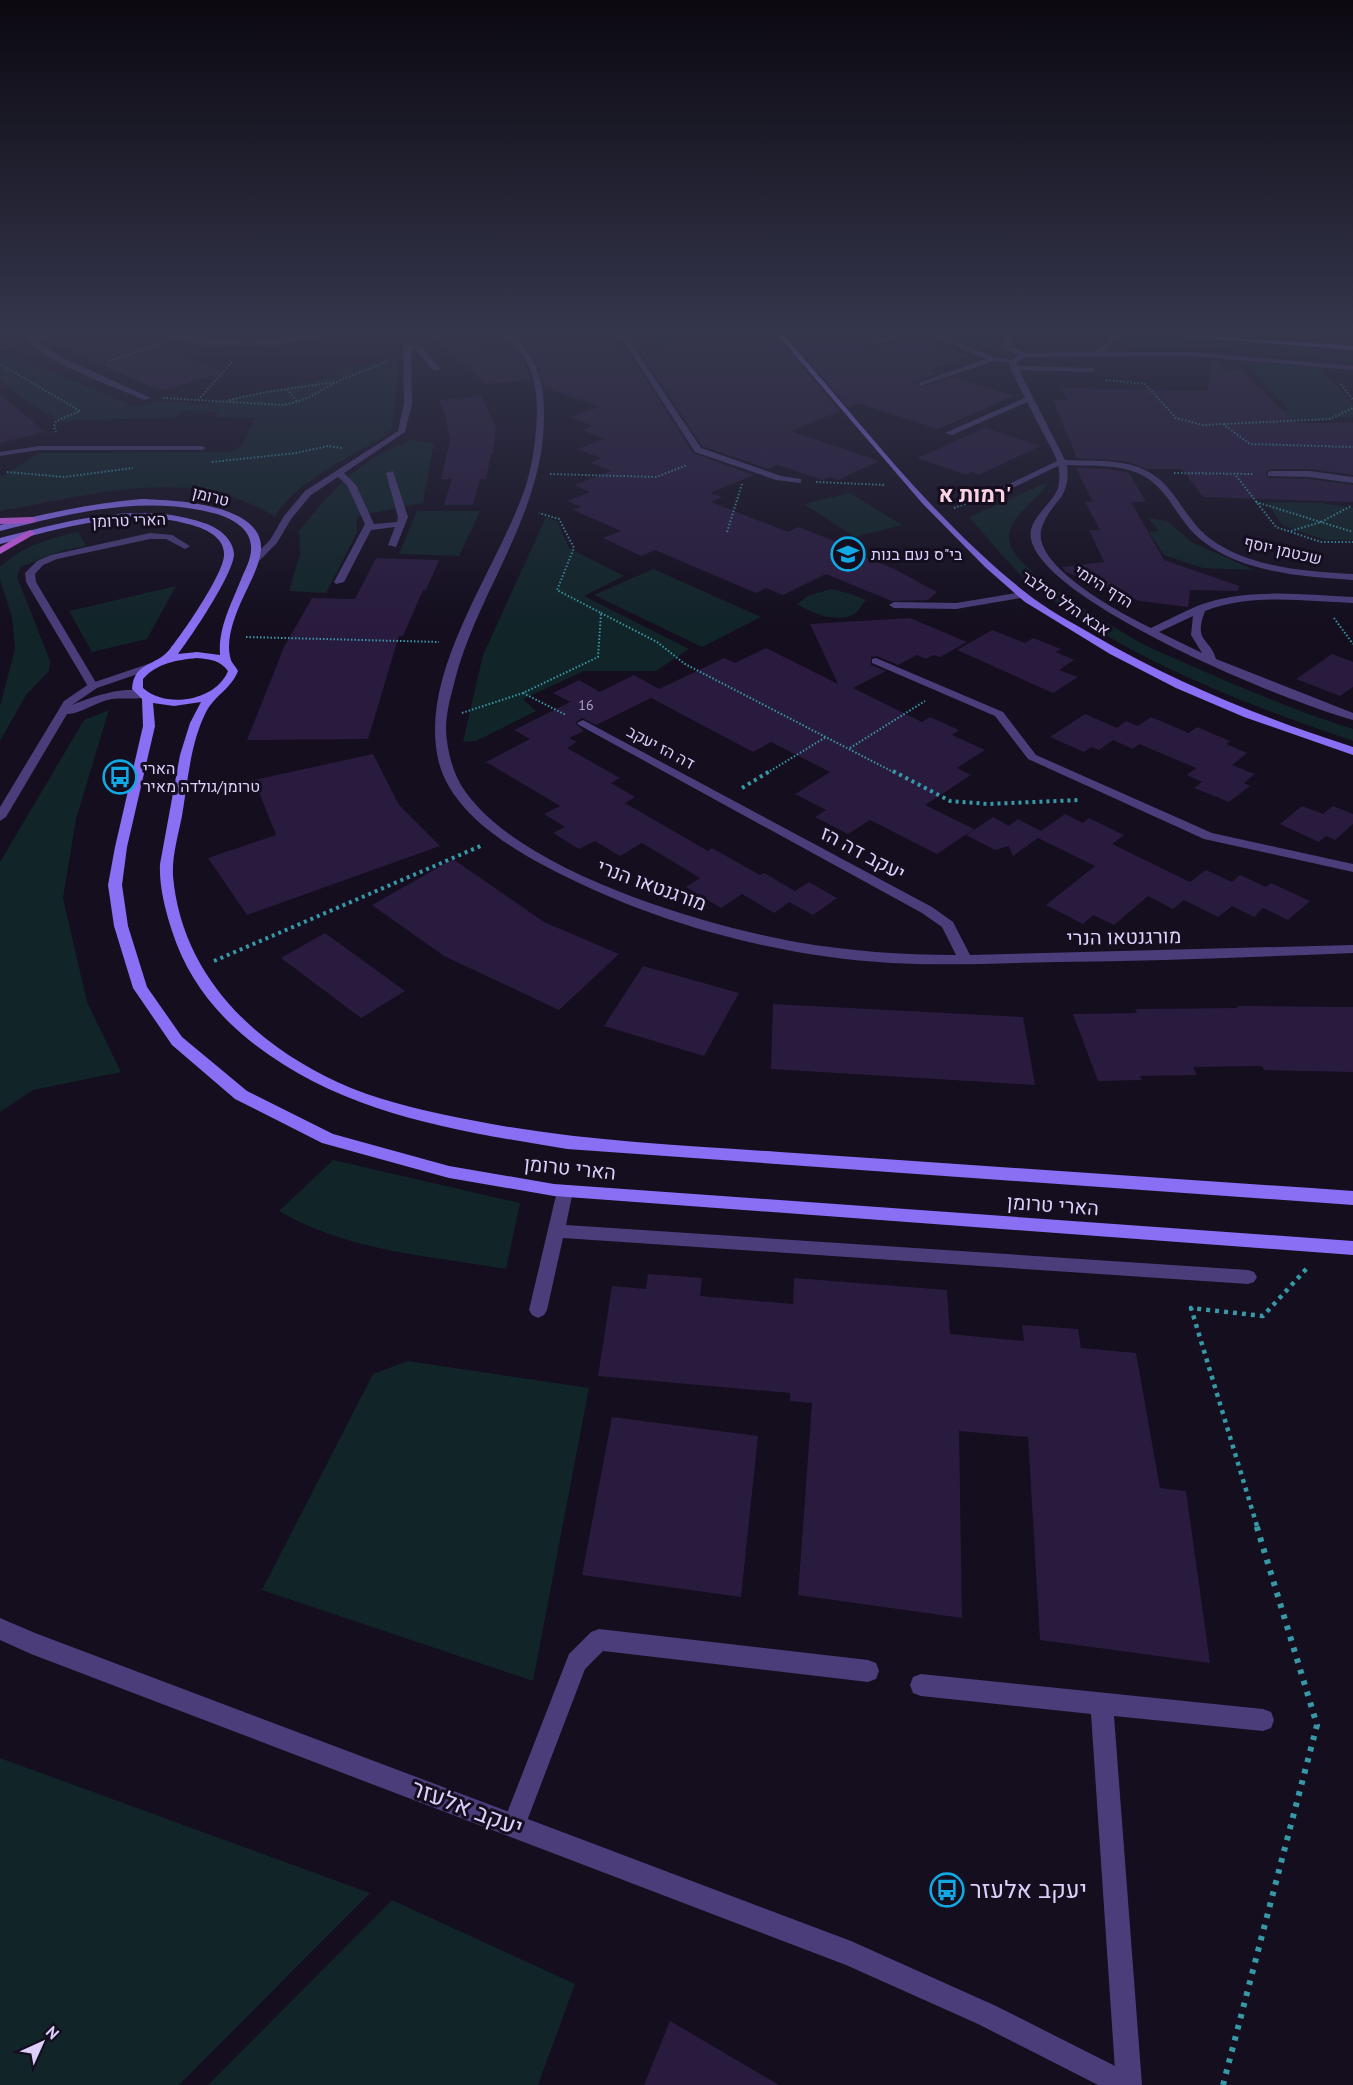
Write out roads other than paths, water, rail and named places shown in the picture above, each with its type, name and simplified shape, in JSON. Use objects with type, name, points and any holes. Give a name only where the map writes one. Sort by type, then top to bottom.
[{"type":"main road","points":[[0,521],[32,520]]},
{"type":"main road","points":[[0,551],[30,533]]},
{"type":"street","points":[[252,563],[274,541],[287,518],[308,493],[392,440],[401,431]]},
{"type":"street","name":"מורגנטאו הנרי","points":[[540,431],[533,474],[521,508],[462,643],[444,694],[439,740],[446,768],[461,794],[505,836],[539,860],[621,897],[729,932],[872,957],[965,960],[1173,956],[1353,948]]},
{"type":"street","points":[[686,431],[698,450],[710,456],[779,478],[798,481]]},
{"type":"street","name":"אבא הלל סילבר","points":[[866,431],[938,513],[987,564],[1023,595],[1099,644],[1151,673],[1267,722],[1353,751]]},
{"type":"street","points":[[949,433],[953,431]]},
{"type":"street","points":[[1001,490],[1062,462],[1046,431]]},
{"type":"street","points":[[0,453],[39,448],[202,448]]},
{"type":"street","name":"שכטמן יוסף","points":[[1062,462],[1122,467],[1146,472],[1156,479],[1197,532],[1232,553],[1283,569],[1353,577]]},
{"type":"street","name":"הדף היומי","points":[[1062,462],[1064,478],[1062,490],[1041,521],[1035,538],[1041,556],[1071,586],[1152,632],[1218,664],[1353,717]]},
{"type":"street","points":[[338,472],[351,483],[360,506],[368,515],[368,528],[339,582]]},
{"type":"street","points":[[390,473],[403,517],[393,545]]},
{"type":"street","points":[[1271,474],[1309,474],[1353,480]]},
{"type":"street","name":"טרומן","points":[[32,520],[85,509],[166,503],[196,506],[234,517],[248,526],[255,538],[256,550],[224,636],[226,662]]},
{"type":"street","name":"הארי טרומן","points":[[0,541],[77,523],[146,516],[188,520],[202,524],[220,535],[229,551],[228,562],[187,635],[168,659]]},
{"type":"street","points":[[0,528],[32,520]]},
{"type":"street","points":[[368,528],[400,524]]},
{"type":"street","points":[[93,686],[31,582],[30,573],[40,562],[54,557],[150,536],[163,535],[175,538],[185,546]]},
{"type":"street","points":[[894,605],[956,606],[1023,595]]},
{"type":"street","points":[[1152,632],[1201,608],[1218,603],[1246,600],[1353,600]]},
{"type":"street","name":"הדף היומי","points":[[1201,608],[1194,624],[1194,634],[1201,646],[1218,664]]},
{"type":"street","points":[[0,817],[57,719],[69,703],[93,686],[168,659],[204,656],[226,662]]},
{"type":"street","points":[[876,661],[999,714],[1009,725],[1023,750],[1032,757],[1208,836],[1353,868]]},
{"type":"street","name":"הארי טרומן","points":[[226,662],[232,668],[232,678],[222,689],[211,696],[194,722],[170,842],[167,877],[174,913],[194,969],[228,1015],[286,1062],[363,1098],[472,1127],[567,1143],[1353,1198]]},
{"type":"street","name":"הארי טרומן","points":[[154,665],[144,671],[136,682],[137,689],[145,697],[149,726],[120,847],[115,885],[121,926],[140,988],[177,1041],[241,1095],[327,1139],[449,1172],[565,1191],[1353,1248]]},
{"type":"street","points":[[57,719],[98,698],[122,693],[173,703],[211,696]]},
{"type":"street","name":"דה הז יעקב","points":[[582,723],[723,800]]},
{"type":"street","name":"יעקב דה הז","points":[[723,800],[927,910],[948,926],[965,960]]},
{"type":"street","points":[[538,1310],[565,1191]]},
{"type":"street","points":[[556,1231],[1248,1277]]},
{"type":"street","name":"יעקב אלעזר","points":[[0,1629],[41,1647],[851,1954],[987,2015],[1128,2085]]},
{"type":"street","points":[[514,1826],[577,1662],[599,1640],[868,1671]]},
{"type":"street","points":[[921,1685],[1263,1720]]},
{"type":"street","points":[[1102,1703],[1128,2085]]},
{"type":"place","name":"בי\"ס נעם בנות","points":[[848,554]]},
{"type":"place","name":"הארי טרומן/גולדה מאיר","points":[[120,777]]},
{"type":"place","name":"יעקב אלעזר","points":[[947,1890]]},
{"type":"district","name":"רמות א'","points":[[975,494]]}]
